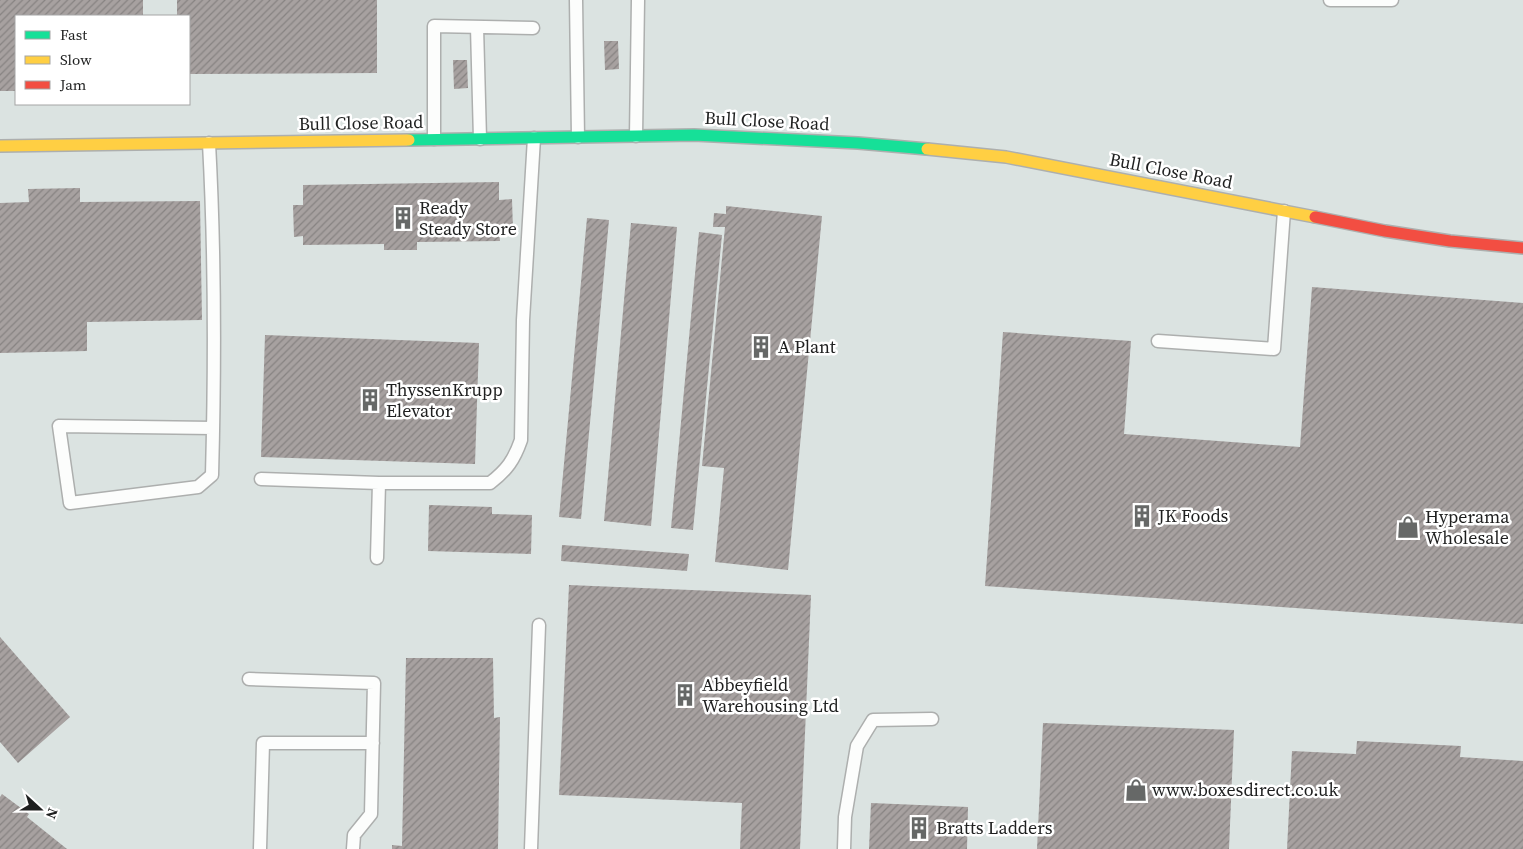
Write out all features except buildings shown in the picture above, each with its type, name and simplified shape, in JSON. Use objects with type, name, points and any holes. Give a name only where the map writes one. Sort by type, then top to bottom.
[{"type":"street","name":"Bull Close Road","points":[[0,146],[694,135],[858,143],[1006,158],[1115,177],[1386,232],[1450,241],[1523,248]]},
{"type":"lane","points":[[576,0],[578,137]]},
{"type":"lane","points":[[636,136],[638,0]]},
{"type":"lane","points":[[1330,0],[1392,0]]},
{"type":"lane","points":[[434,139],[434,26],[533,28]]},
{"type":"lane","points":[[477,27],[480,139]]},
{"type":"lane","points":[[261,479],[379,483],[490,483],[504,472],[516,454],[521,440],[523,320],[534,138]]},
{"type":"lane","points":[[209,143],[215,319],[213,428],[212,475],[198,486],[70,503],[60,426],[213,428]]},
{"type":"lane","points":[[1158,342],[1274,350],[1284,211]]},
{"type":"lane","points":[[377,558],[379,483]]},
{"type":"lane","points":[[531,849],[539,625]]},
{"type":"lane","points":[[249,679],[374,683],[372,814],[354,835],[353,849]]},
{"type":"lane","points":[[844,849],[845,817],[857,746],[873,720],[932,719]]},
{"type":"lane","points":[[260,849],[263,743],[373,743]]},
{"type":"shaded area","points":[[0,0],[1523,0],[1523,849],[0,849]]},
{"type":"traffic: fast","points":[[409,140],[694,135],[858,143],[927,149]]},
{"type":"traffic: slow","points":[[0,146],[409,140]]},
{"type":"traffic: slow","points":[[927,149],[1006,157],[1315,217]]},
{"type":"traffic: jam","points":[[1315,217],[1385,231],[1450,241],[1523,248]]},
{"type":"place","name":"Ready Steady Store","points":[[403,218]]},
{"type":"place","name":"A Plant","points":[[761,347]]},
{"type":"place","name":"ThyssenKrupp Elevator","points":[[370,400]]},
{"type":"place","name":"JK Foods","points":[[1142,516]]},
{"type":"place","name":"Hyperama Wholesale","points":[[1408,527]]},
{"type":"place","name":"Abbeyfield Warehousing Ltd","points":[[685,695]]},
{"type":"place","name":"www.boxesdirect.co.uk","points":[[1136,790]]},
{"type":"place","name":"Bratts Ladders","points":[[919,828]]}]
